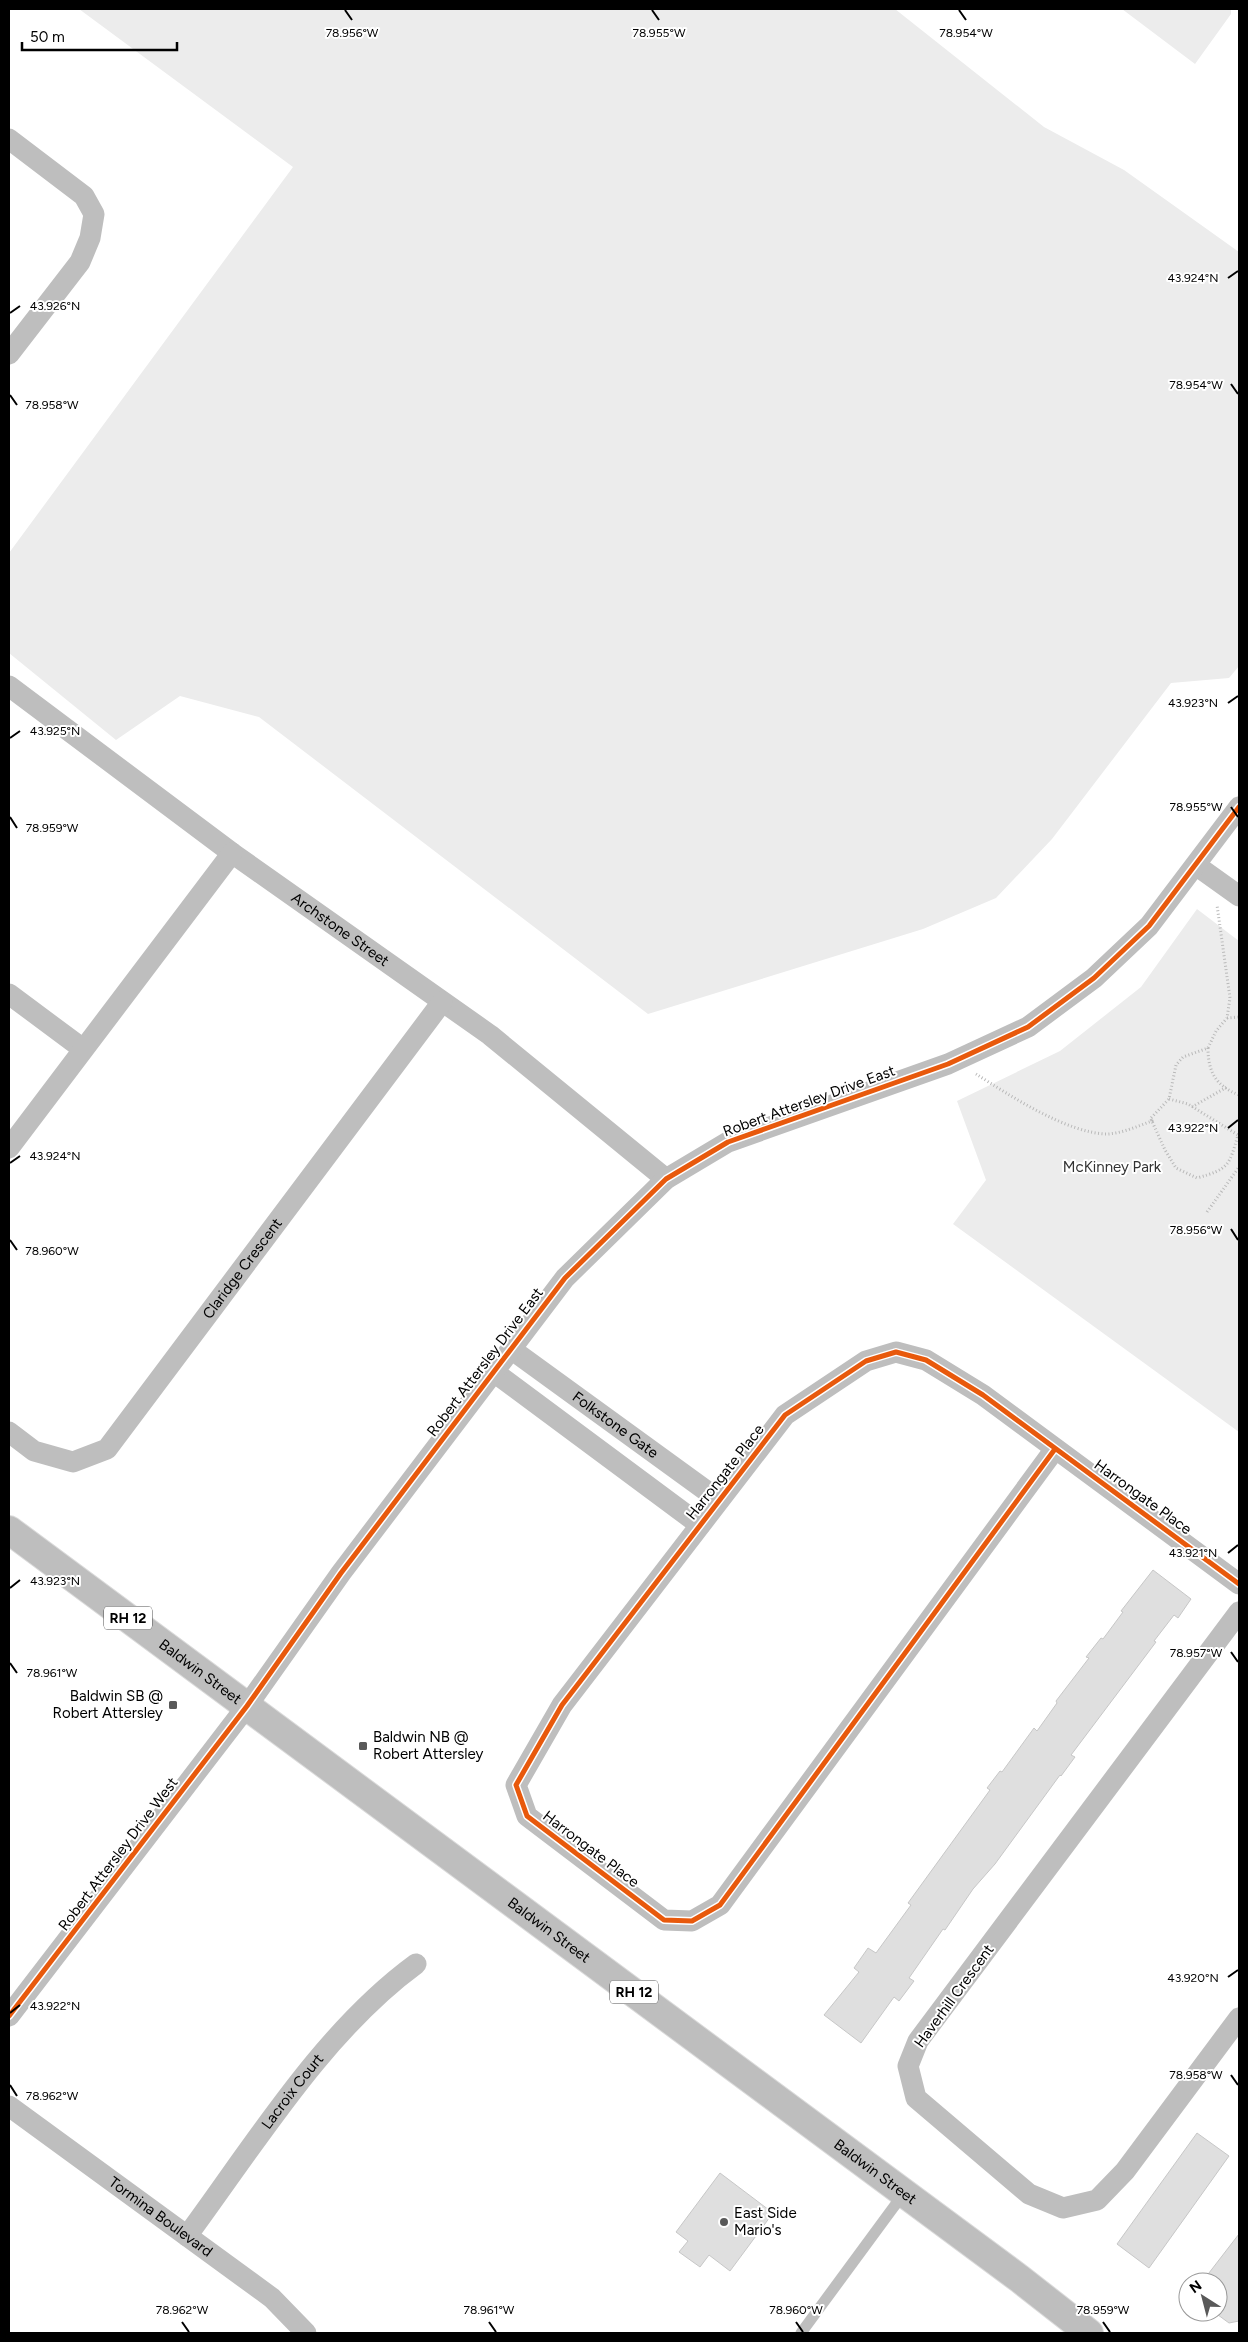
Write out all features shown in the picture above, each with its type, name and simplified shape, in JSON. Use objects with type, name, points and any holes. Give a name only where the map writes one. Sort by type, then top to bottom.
[{"type":"main road","name":"Baldwin Street","points":[[9,1530],[904,2193],[1089,2333]]},
{"type":"street","points":[[9,139],[84,196],[94,214],[90,238],[80,262],[9,354]]},
{"type":"street","name":"Archstone Street","points":[[9,686],[232,853],[490,1035],[666,1179]]},
{"type":"street","name":"Robert Attersley Drive East","points":[[247,1706],[341,1573],[566,1278],[666,1179],[728,1142],[954,1061],[1028,1027],[1094,978],[1148,926],[1197,866],[1239,808]]},
{"type":"street","points":[[9,1148],[232,853]]},
{"type":"street","points":[[1197,866],[1239,896]]},
{"type":"street","points":[[9,994],[84,1049]]},
{"type":"street","name":"Claridge Crescent","points":[[9,1432],[34,1451],[73,1462],[107,1449],[442,1002]]},
{"type":"street","name":"Folkstone Gate","points":[[511,1349],[719,1500]]},
{"type":"street","name":"Harrongate Place","points":[[1055,1449],[720,1905],[692,1921],[664,1920],[526,1816],[516,1785],[562,1705],[785,1415],[866,1361],[896,1352],[926,1360],[982,1395],[1239,1584]]},
{"type":"street","name":"Folkstone Gate","points":[[494,1372],[700,1525]]},
{"type":"street","name":"Haverhill Crescent","points":[[1239,1612],[918,2041],[908,2066],[916,2098],[1029,2194],[1063,2208],[1097,2200],[1125,2171],[1239,2018]]},
{"type":"street","name":"Robert Attersley Drive West","points":[[9,2016],[247,1706]]},
{"type":"street","name":"Lacroix Court","points":[[187,2236],[300,2082],[350,2021],[392,1982],[416,1964]]},
{"type":"street","name":"Tormina Boulevard","points":[[9,2106],[272,2298],[306,2333]]},
{"type":"lane","points":[[801,2333],[904,2193]]},
{"type":"path","points":[[1218,881],[1216,906],[1230,998],[1228,1018],[1216,1031],[1208,1048],[1208,1066],[1218,1082],[1239,1095]]},
{"type":"path","points":[[1228,1018],[1239,1017]]},
{"type":"path","points":[[1208,1048],[1183,1057],[1176,1065],[1169,1099],[1151,1118],[1165,1150],[1176,1168],[1198,1178],[1218,1172],[1230,1162],[1239,1134]]},
{"type":"path","points":[[954,1061],[1017,1100],[1085,1132],[1109,1134],[1128,1130],[1152,1120]]},
{"type":"path","points":[[1192,1107],[1227,1087]]},
{"type":"path","points":[[1169,1099],[1192,1107],[1239,1134]]},
{"type":"path","points":[[1239,1134],[1239,1140]]},
{"type":"path","points":[[1207,1212],[1239,1168]]},
{"type":"green space","points":[[79,9],[895,9],[1044,127],[1124,170],[1239,252],[1239,666],[1229,678],[1171,683],[1052,839],[996,898],[923,929],[648,1014],[259,717],[180,696],[116,740],[9,653],[9,553],[293,167]]},
{"type":"green space","points":[[1122,9],[1231,9],[1231,14],[1195,64]]},
{"type":"green space","name":"McKinney Park","points":[[1197,909],[1239,941],[1239,1432],[953,1224],[986,1180],[957,1101],[1060,1051],[1141,987]]},
{"type":"building","points":[[1153,1570],[1191,1599],[1178,1618],[1174,1615],[1154,1641],[1156,1642],[1071,1755],[1075,1757],[995,1864],[973,1889],[945,1930],[943,1929],[909,1978],[914,1981],[899,2001],[894,1997],[861,2043],[824,2015],[859,1972],[854,1968],[868,1948],[876,1953],[911,1905],[908,1903],[990,1790],[987,1788],[1000,1771],[1002,1772],[1034,1728],[1037,1731],[1057,1703],[1056,1701],[1089,1658],[1086,1657],[1101,1638],[1103,1639],[1123,1612],[1121,1611]]},
{"type":"building","points":[[1197,2133],[1229,2156],[1149,2268],[1117,2244]]},
{"type":"building","name":"East Side Mario's","points":[[720,2173],[773,2213],[730,2271],[709,2255],[700,2267],[679,2252],[688,2241],[676,2232]]},
{"type":"building","points":[[1239,2234],[1239,2321],[1228,2322],[1228,2272],[1210,2272]]},
{"type":"cycle path","points":[[9,2016],[247,1706],[341,1573],[565,1278],[666,1179],[728,1142],[948,1064],[1028,1027],[1094,978],[1149,926],[1239,807]]},
{"type":"cycle path","points":[[1055,1449],[720,1905],[692,1921],[664,1920],[527,1816],[516,1785],[562,1705],[785,1415],[866,1361],[896,1352],[926,1360],[983,1395],[1239,1584]]},
{"type":"place","name":"Baldwin SB @ Robert Attersley","points":[[173,1705]]},
{"type":"place","name":"Baldwin NB @ Robert Attersley","points":[[363,1746]]},
{"type":"place","name":"East Side Mario's","points":[[724,2222]]}]
